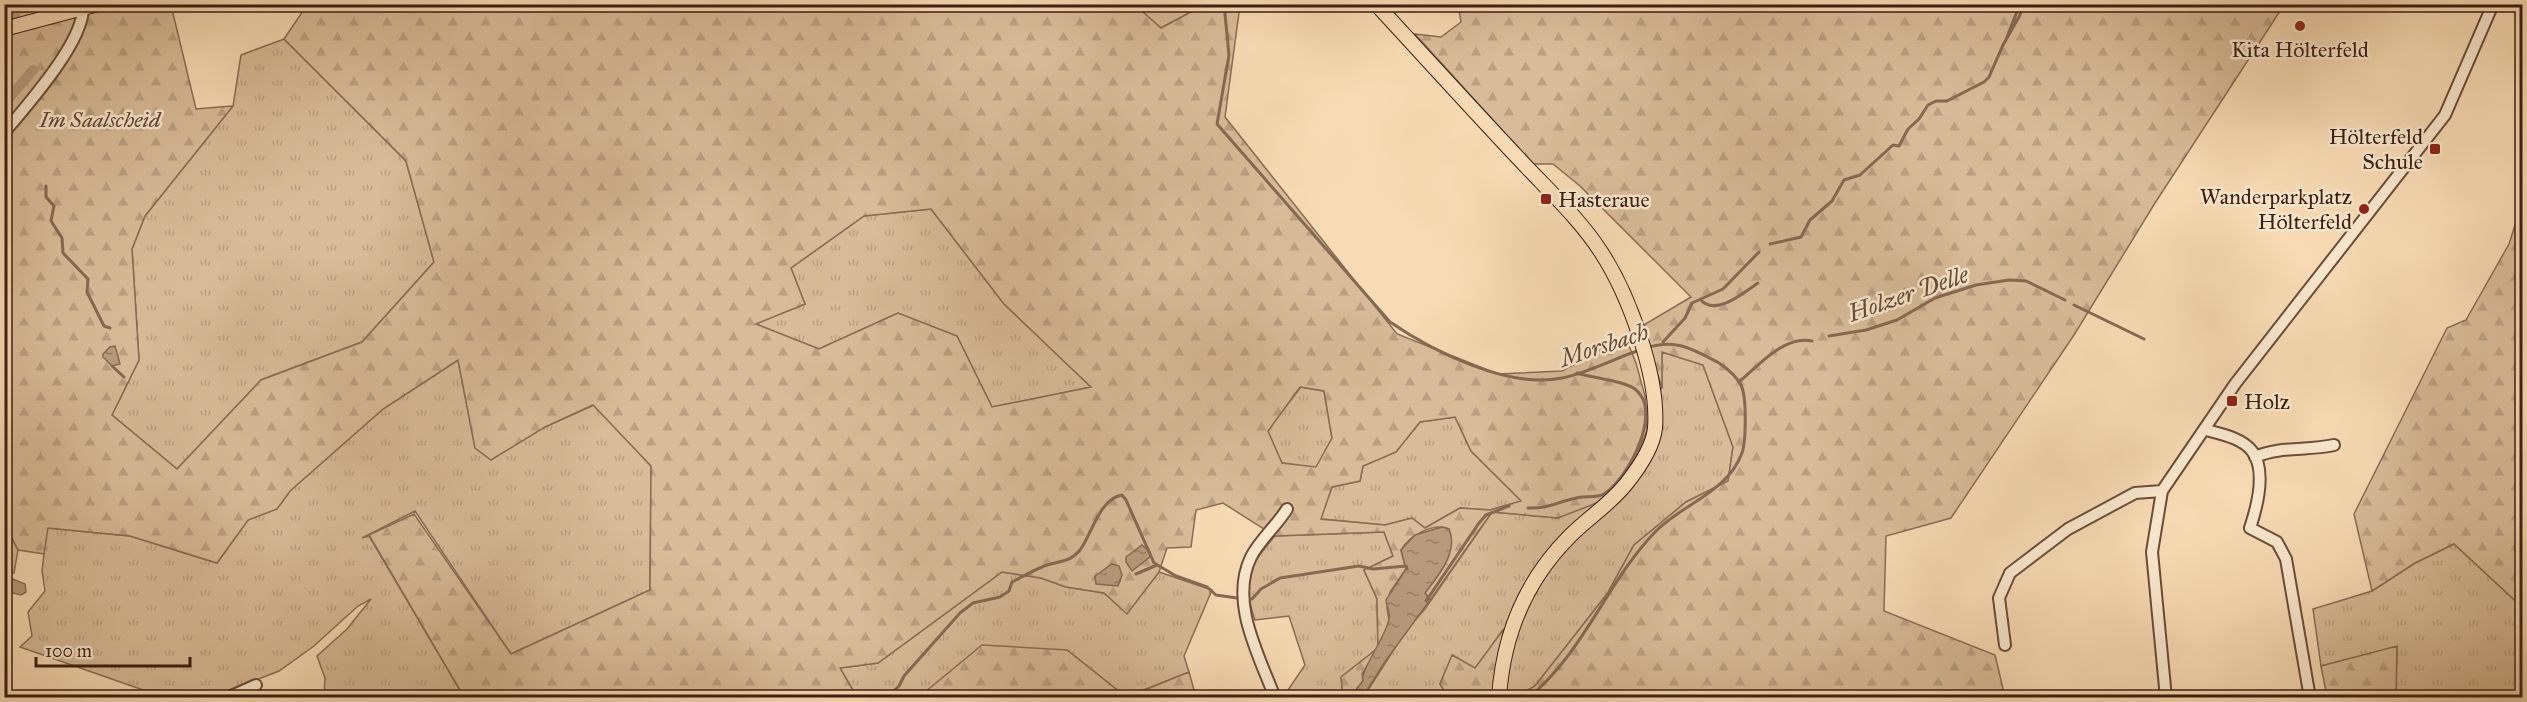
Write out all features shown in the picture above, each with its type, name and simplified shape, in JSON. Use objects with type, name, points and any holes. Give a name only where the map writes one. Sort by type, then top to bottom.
[{"type":"main road","points":[[4,29],[98,4]]},
{"type":"main road","points":[[1376,4],[1583,228],[1617,280],[1640,342],[1654,410],[1655,430],[1650,447],[1638,468],[1613,500],[1570,537],[1534,579],[1510,633],[1502,669],[1499,698]]},
{"type":"street","points":[[2166,698],[2152,552],[2162,491],[2206,430],[2235,384],[2445,115],[2493,4]]},
{"type":"street","points":[[4,133],[56,66],[72,41],[83,16],[83,9]]},
{"type":"street","points":[[2206,430],[2241,442],[2255,457],[2259,488],[2250,528],[2277,542],[2286,559],[2310,698]]},
{"type":"street","points":[[2255,457],[2278,449],[2310,450],[2334,445]]},
{"type":"street","points":[[2005,645],[1999,598],[2010,573],[2068,530],[2135,493],[2162,491]]},
{"type":"street","points":[[1275,698],[1247,619],[1243,600],[1247,568],[1252,555],[1287,509]]},
{"type":"street","points":[[227,698],[255,685]]},
{"type":"green space","name":"Im Saalscheid","points":[[1134,4],[1161,28],[1204,5],[1240,5],[1225,117],[1397,334],[1498,374],[1562,371],[1625,336],[1636,363],[1645,396],[1647,430],[1634,463],[1599,502],[1558,518],[1492,512],[1430,600],[1425,593],[1449,555],[1451,538],[1449,529],[1436,527],[1415,535],[1401,550],[1406,569],[1390,592],[1387,608],[1389,620],[1382,643],[1362,674],[1363,681],[1350,697],[1343,697],[1341,677],[1378,648],[1377,599],[1364,570],[1393,556],[1384,532],[1275,536],[1223,503],[1196,510],[1191,547],[1167,548],[1159,572],[1127,614],[1104,593],[1066,587],[1041,578],[1002,572],[878,663],[840,668],[857,697],[464,697],[369,535],[414,514],[511,654],[650,590],[651,466],[593,405],[545,427],[491,460],[475,448],[458,360],[383,409],[290,491],[277,509],[248,520],[217,563],[130,536],[48,528],[44,554],[18,550],[5,524],[5,5],[171,5],[196,109],[233,106],[145,216],[132,249],[139,360],[112,415],[177,469],[261,380],[362,342],[434,262],[406,161],[284,39],[307,5]],"holes":[[[931,209],[1004,304],[1091,387],[992,407],[957,336],[898,313],[819,349],[756,324],[805,304],[791,268],[864,216]],[[1300,387],[1324,391],[1332,438],[1316,467],[1282,463],[1268,431]],[[1455,417],[1471,451],[1521,501],[1490,510],[1460,508],[1425,528],[1412,518],[1385,525],[1321,519],[1332,487],[1360,481],[1363,466],[1396,452],[1420,422]],[[1112,564],[1120,581],[1095,577]]]},
{"type":"green space","points":[[1458,4],[2284,5],[2155,203],[2074,335],[1951,518],[1886,536],[1884,611],[1995,655],[2005,697],[1516,697],[1535,686],[1607,594],[1634,545],[1686,502],[1728,481],[1733,447],[1703,365],[1662,352],[1662,388],[1642,326],[1691,297],[1580,186],[1553,164],[1533,164],[1415,34],[1441,37],[1461,22]]},
{"type":"green space","points":[[1134,5],[1204,5],[1161,28]]},
{"type":"green space","points":[[284,39],[406,161],[434,262],[362,342],[261,380],[177,469],[112,415],[139,360],[132,249],[145,216],[233,106],[241,55]]},
{"type":"green space","points":[[2522,203],[2522,607],[2454,544],[2415,563],[2372,591],[2354,514],[2447,328],[2466,320],[2509,244]]},
{"type":"green space","points":[[931,209],[1004,304],[1091,387],[992,407],[957,336],[898,313],[819,349],[755,324],[805,304],[791,268],[864,216]]},
{"type":"green space","points":[[1662,352],[1703,365],[1733,447],[1728,481],[1686,502],[1634,545],[1607,594],[1535,686],[1516,697],[1497,697],[1502,631],[1475,669],[1453,655],[1440,684],[1448,697],[1363,698],[1407,629],[1425,609],[1492,512],[1558,518],[1647,430],[1645,396],[1662,388]]},
{"type":"green space","points":[[458,360],[475,447],[545,427],[594,405],[651,466],[650,590],[511,654],[415,511],[362,538],[369,536],[464,697],[324,697],[325,678],[317,656],[347,629],[371,599],[358,606],[314,646],[279,671],[212,697],[163,697],[20,647],[32,636],[28,612],[45,591],[42,571],[47,528],[130,536],[217,563],[248,520],[277,509],[290,491],[383,409]]},
{"type":"green space","points":[[1301,387],[1324,391],[1332,438],[1316,468],[1282,463],[1267,431]]},
{"type":"green space","points":[[1455,417],[1471,451],[1522,501],[1490,510],[1460,508],[1425,528],[1412,518],[1385,525],[1320,519],[1332,487],[1360,481],[1363,466],[1396,452],[1420,422]]},
{"type":"green space","points":[[4,524],[18,550],[14,573],[5,571]]},
{"type":"green space","points":[[1384,532],[1393,556],[1364,570],[1377,599],[1378,648],[1341,677],[1343,697],[1286,697],[1286,693],[1305,665],[1289,616],[1255,620],[1248,594],[1253,566],[1275,536]]},
{"type":"green space","points":[[2454,544],[2522,607],[2522,697],[2396,697],[2397,647],[2321,666],[2313,609],[2372,591],[2415,563]]},
{"type":"green space","points":[[1002,572],[1041,578],[1066,587],[1104,593],[1127,613],[1159,572],[1212,590],[1184,656],[1189,672],[1126,697],[1067,650],[921,694],[919,697],[857,697],[839,668],[878,663]]},
{"type":"green space","points":[[1503,630],[1497,697],[1448,697],[1440,684],[1452,655],[1475,668]]},
{"type":"green space","points":[[982,645],[1067,650],[1126,697],[919,697]]},
{"type":"green space","points":[[2397,646],[2396,697],[2327,697],[2321,666]]},
{"type":"green space","points":[[1189,672],[1196,697],[1127,697]]},
{"type":"water","points":[[115,346],[120,364],[112,366],[103,354],[110,347]]},
{"type":"water","points":[[1442,527],[1449,529],[1451,546],[1446,563],[1425,593],[1430,600],[1384,663],[1363,697],[1350,697],[1363,681],[1366,669],[1387,626],[1389,614],[1386,600],[1406,569],[1401,550],[1415,535]]},
{"type":"water","points":[[1142,545],[1150,552],[1150,557],[1132,571],[1126,562],[1126,557]]},
{"type":"water","points":[[1112,564],[1119,566],[1122,575],[1118,586],[1096,584],[1095,576]]},
{"type":"water","points":[[5,576],[25,584],[26,592],[21,595],[5,591]]},
{"type":"waterway","name":"Morsbach","points":[[1224,4],[1229,55],[1217,124],[1390,322],[1450,356],[1495,373],[1519,378],[1541,380],[1562,378],[1582,373],[1640,350]]},
{"type":"waterway","points":[[2005,42],[2020,4]]},
{"type":"waterway","points":[[1770,244],[1801,237],[1810,220],[1832,201],[1844,180],[1860,175],[1893,145],[1899,146],[1908,129],[1919,119],[1928,105],[1936,101],[1947,101],[1984,82],[1989,77],[2020,15],[2023,4]]},
{"type":"waterway","points":[[4,14],[15,15]]},
{"type":"waterway","points":[[4,104],[33,70]]},
{"type":"waterway","points":[[46,186],[46,197],[54,206],[51,221],[62,238],[63,253],[88,279],[87,292],[104,326],[110,328]]},
{"type":"waterway","points":[[1663,342],[1685,318],[1692,303],[1723,289],[1759,252]]},
{"type":"waterway","name":"Holzer Delle","points":[[1829,336],[1866,330],[1897,320],[1935,298],[1976,285],[2009,280],[2026,281],[2065,300]]},
{"type":"waterway","points":[[1700,299],[1714,306],[1722,304],[1738,297],[1758,283]]},
{"type":"waterway","name":"Holzer Delle","points":[[2074,305],[2144,339]]},
{"type":"waterway","name":"Holzer Delle","points":[[1739,382],[1763,360],[1782,347],[1802,340],[1812,341]]},
{"type":"waterway","name":"Morsbach","points":[[1528,698],[1564,661],[1623,573],[1655,532],[1715,488],[1726,478],[1742,453],[1745,429],[1743,391],[1729,370],[1701,353],[1684,346],[1666,344],[1646,348]]},
{"type":"waterway","points":[[112,366],[124,377]]},
{"type":"waterway","points":[[1528,508],[1604,494],[1623,474],[1639,444],[1646,413],[1643,399],[1635,389],[1624,384],[1577,373]]},
{"type":"waterway","points":[[886,698],[899,686],[904,676],[960,613],[973,603],[1000,597],[1009,591],[1012,582],[1031,572],[1067,560],[1076,554],[1107,503],[1122,495],[1154,563],[1176,576],[1207,587],[1216,595],[1237,598]]},
{"type":"waterway","points":[[1426,601],[1479,523],[1486,515],[1509,506]]},
{"type":"waterway","points":[[1136,574],[1157,565]]},
{"type":"waterway","points":[[1252,599],[1261,589],[1280,578],[1359,566],[1373,569],[1406,566],[1407,569]]},
{"type":"place","name":"Kita Hölterfeld","points":[[2300,26]]},
{"type":"place","name":"Hölterfeld Schule","points":[[2435,149]]},
{"type":"place","name":"Hasteraue","points":[[1546,199]]},
{"type":"place","name":"Wanderparkplatz Hölterfeld","points":[[2364,209]]},
{"type":"place","name":"Holz","points":[[2232,401]]}]
